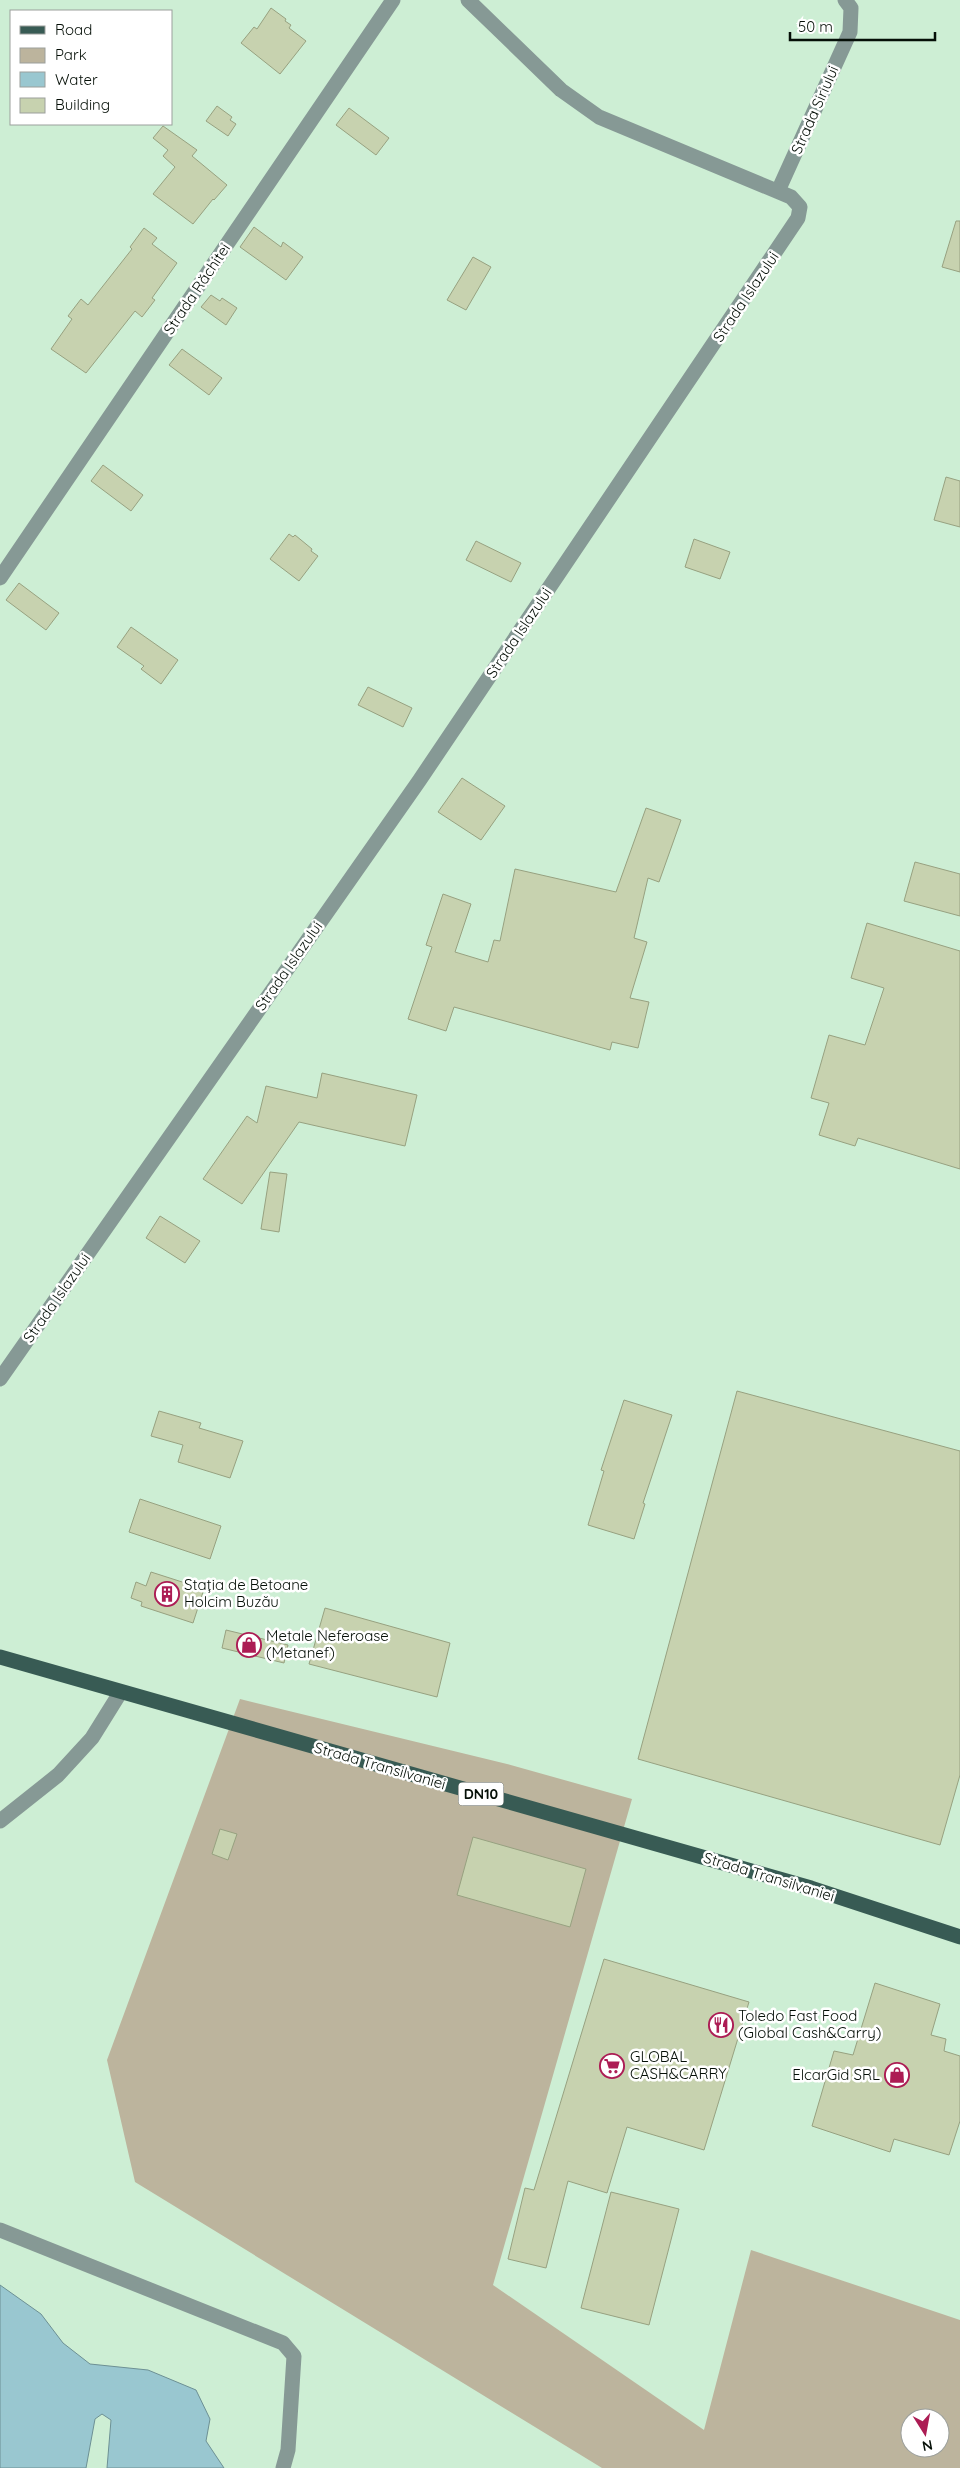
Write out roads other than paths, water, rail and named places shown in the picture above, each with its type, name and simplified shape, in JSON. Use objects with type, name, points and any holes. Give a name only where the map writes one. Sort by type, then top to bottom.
[{"type":"main road","name":"Strada Transilvaniei","points":[[0,1657],[120,1693],[802,1886],[960,1937]]},
{"type":"street","name":"Strada Răchitei","points":[[0,578],[393,0]]},
{"type":"street","name":"Strada Islazului","points":[[0,1379],[419,781],[794,226],[799,212],[799,203],[778,191],[599,117],[561,90],[468,0]]},
{"type":"street","name":"Strada Siriului","points":[[778,191],[850,32],[850,8],[845,0]]},
{"type":"street","points":[[0,1821],[58,1775],[92,1738],[120,1693]]},
{"type":"street","points":[[0,2230],[283,2344],[294,2356],[288,2450],[283,2468]]},
{"type":"water","points":[[0,2285],[41,2314],[63,2343],[90,2364],[148,2370],[196,2390],[210,2419],[206,2441],[224,2468],[107,2468],[111,2420],[102,2414],[95,2419],[86,2468],[0,2468]]},
{"type":"place","name":"Stația de Betoane Holcim Buzău","points":[[167,1594]]},
{"type":"place","name":"Metale Neferoase (Metanef)","points":[[249,1645]]},
{"type":"place","name":"Toledo Fast Food (Global Cash&Carry)","points":[[721,2025]]},
{"type":"place","name":"GLOBAL CASH&CARRY","points":[[612,2066]]},
{"type":"place","name":"ElcarGid SRL","points":[[897,2075]]}]
